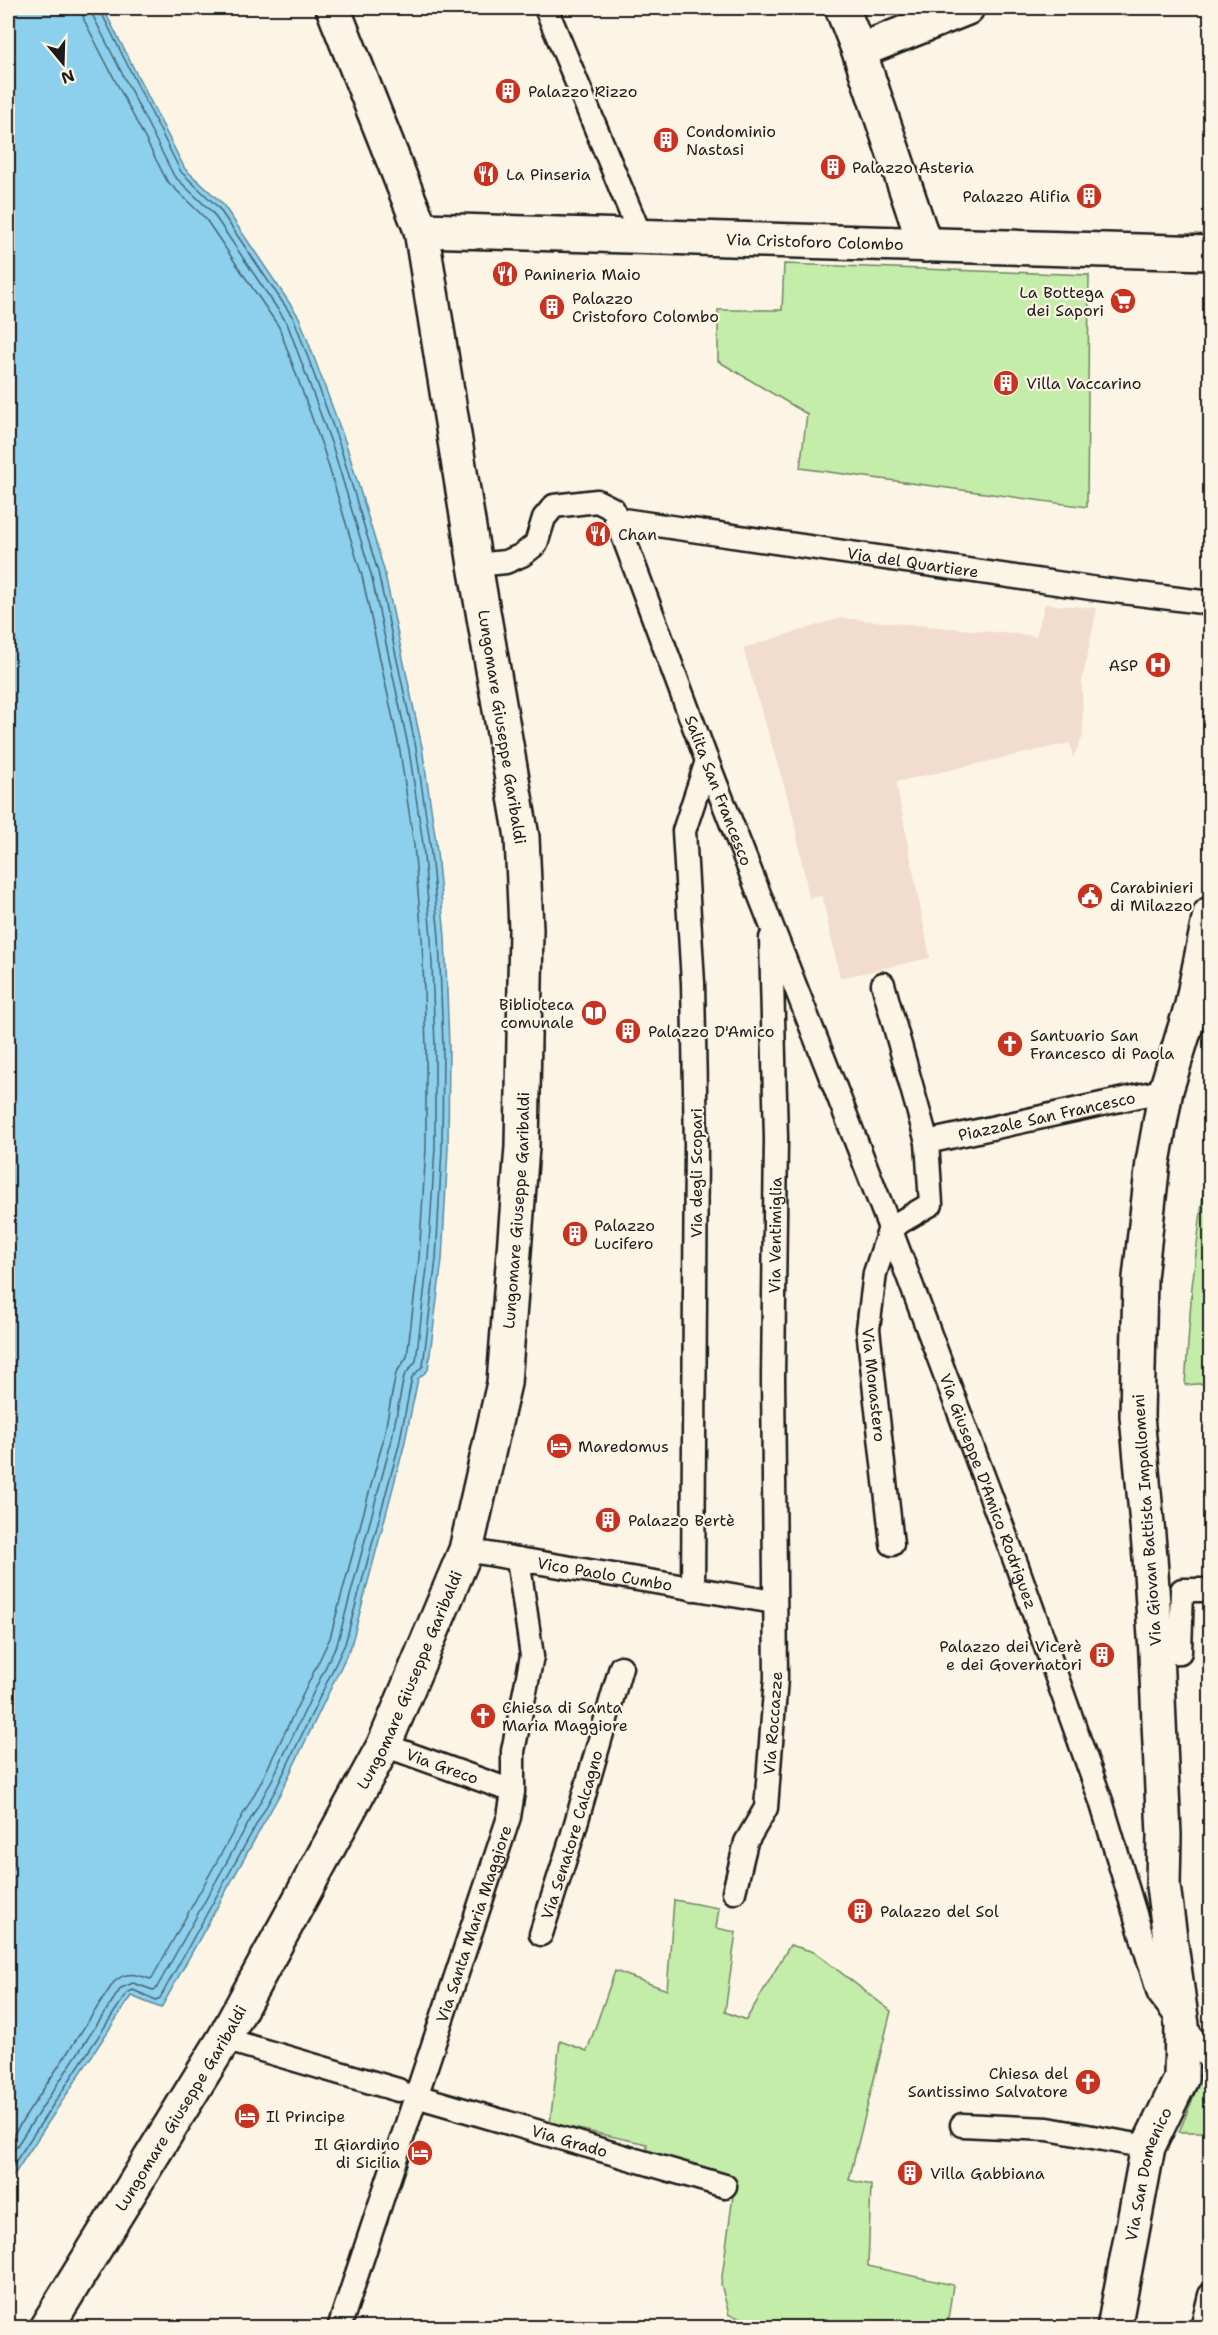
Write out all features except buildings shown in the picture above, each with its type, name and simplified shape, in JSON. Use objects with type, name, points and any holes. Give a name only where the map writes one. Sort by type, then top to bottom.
[{"type":"street","name":"Lungomare Giuseppe Garibaldi","points":[[46,2328],[224,2039],[384,1745],[466,1550],[504,1383],[522,1147],[525,929],[522,837],[421,230],[333,8]]},
{"type":"street","points":[[546,8],[641,237]]},
{"type":"street","points":[[842,8],[859,51],[925,245]]},
{"type":"street","points":[[859,51],[967,8]]},
{"type":"street","name":"Via Cristoforo Colombo","points":[[421,230],[1210,253]]},
{"type":"street","name":"Salita San Francesco","points":[[475,565],[506,562],[522,555],[536,544],[544,518],[555,506],[597,501],[613,509],[707,761],[890,1228]]},
{"type":"street","name":"Via del Quartiere","points":[[616,519],[1210,603]]},
{"type":"street","name":"Via degli Scopari","points":[[693,1589],[696,1145],[693,983],[684,831],[707,761]]},
{"type":"street","name":"Via Giovan Battista Impallomeni","points":[[1182,2025],[1163,1886],[1164,1834],[1156,1653],[1138,1404],[1140,1278],[1154,1162],[1166,1090],[1192,1005],[1210,914]]},
{"type":"street","name":"Via Ventimiglia","points":[[771,924],[776,1138],[773,1378],[776,1547]]},
{"type":"street","points":[[883,984],[927,1142],[931,1203],[890,1228]]},
{"type":"street","name":"Piazzale San Francesco","points":[[927,1142],[1166,1090]]},
{"type":"street","name":"Via Monastero","points":[[890,1228],[875,1273],[868,1329],[892,1545]]},
{"type":"street","name":"Via Giuseppe D'Amico Rodriguez","points":[[890,1228],[1017,1566],[1101,1801],[1159,1994],[1210,2060]]},
{"type":"street","name":"Via Roccazze","points":[[734,1892],[746,1842],[766,1808],[776,1678],[776,1547]]},
{"type":"street","points":[[466,1550],[518,1559]]},
{"type":"street","name":"Vico Paolo Cumbo","points":[[518,1559],[768,1601]]},
{"type":"street","name":"Via Santa Maria Maggiore","points":[[339,2328],[407,2093],[508,1818],[513,1792],[513,1751],[532,1656],[518,1559]]},
{"type":"street","points":[[1156,1653],[1180,1652],[1182,1590],[1210,1590]]},
{"type":"street","name":"Via Senatore Calcagno","points":[[541,1934],[572,1837],[621,1667]]},
{"type":"street","name":"Via Greco","points":[[384,1745],[501,1787]]},
{"type":"street","name":"Via San Domenico","points":[[1114,2328],[1148,2147],[1181,2079],[1182,2025]]},
{"type":"street","name":"Via Grado","points":[[224,2039],[725,2186]]},
{"type":"street","points":[[962,2125],[1048,2129],[1148,2147]]},
{"type":"street","points":[[1202,2328],[1210,2295]]},
{"type":"shaded area","points":[[1045,604],[1097,608],[1082,681],[1083,736],[1073,758],[1070,743],[896,782],[930,958],[840,978],[822,896],[809,898],[793,816],[743,648],[841,618],[1036,636]]},
{"type":"green space","points":[[784,264],[1089,275],[1087,507],[800,468],[807,414],[718,361],[718,310],[782,310]]},
{"type":"green space","points":[[1204,1186],[1210,1187],[1210,1383],[1185,1385],[1192,1287]]},
{"type":"green space","points":[[674,1900],[719,1908],[716,1928],[736,1932],[725,2012],[746,2020],[790,1945],[814,1952],[891,2011],[849,2180],[871,2185],[868,2266],[953,2285],[947,2326],[928,2323],[926,2328],[777,2327],[729,2315],[721,2284],[735,2181],[646,2156],[647,2144],[550,2123],[560,2041],[587,2051],[615,1971],[667,1990]]},
{"type":"green space","points":[[1201,2079],[1210,2099],[1210,2132],[1179,2132]]},
{"type":"water","points":[[8,8],[103,8],[185,169],[222,203],[299,317],[346,444],[384,570],[422,747],[436,842],[445,937],[449,1046],[448,1148],[442,1260],[428,1370],[418,1379],[404,1446],[351,1646],[281,1792],[161,2008],[131,1996],[8,2184]]},
{"type":"place","name":"Palazzo Rizzo","points":[[508,91]]},
{"type":"place","name":"Condominio Nastasi","points":[[666,140]]},
{"type":"place","name":"Palazzo Asteria","points":[[833,167]]},
{"type":"place","name":"La Pinseria","points":[[486,174]]},
{"type":"place","name":"Palazzo Alifia","points":[[1089,196]]},
{"type":"place","name":"Panineria Maio","points":[[505,274]]},
{"type":"place","name":"La Bottega dei Sapori","points":[[1123,301]]},
{"type":"place","name":"Palazzo Cristoforo Colombo","points":[[552,307]]},
{"type":"place","name":"Villa Vaccarino","points":[[1006,383]]},
{"type":"place","name":"Chan","points":[[598,534]]},
{"type":"place","name":"ASP","points":[[1158,665]]},
{"type":"place","name":"Carabinieri di Milazzo","points":[[1090,896]]},
{"type":"place","name":"Biblioteca comunale","points":[[594,1013]]},
{"type":"place","name":"Palazzo D'Amico","points":[[628,1031]]},
{"type":"place","name":"Santuario San Francesco di Paola","points":[[1010,1044]]},
{"type":"place","name":"Palazzo Lucifero","points":[[575,1234]]},
{"type":"place","name":"Maredomus","points":[[559,1446]]},
{"type":"place","name":"Palazzo Bertè","points":[[608,1520]]},
{"type":"place","name":"Palazzo dei Vicerè e dei Governatori","points":[[1102,1655]]},
{"type":"place","name":"Chiesa di Santa Maria Maggiore","points":[[483,1716]]},
{"type":"place","name":"Palazzo del Sol","points":[[860,1911]]},
{"type":"place","name":"Chiesa del Santissimo Salvatore","points":[[1088,2082]]},
{"type":"place","name":"Il Principe","points":[[247,2116]]},
{"type":"place","name":"Il Giardino di Sicilia","points":[[420,2153]]},
{"type":"place","name":"Villa Gabbiana","points":[[910,2173]]}]
